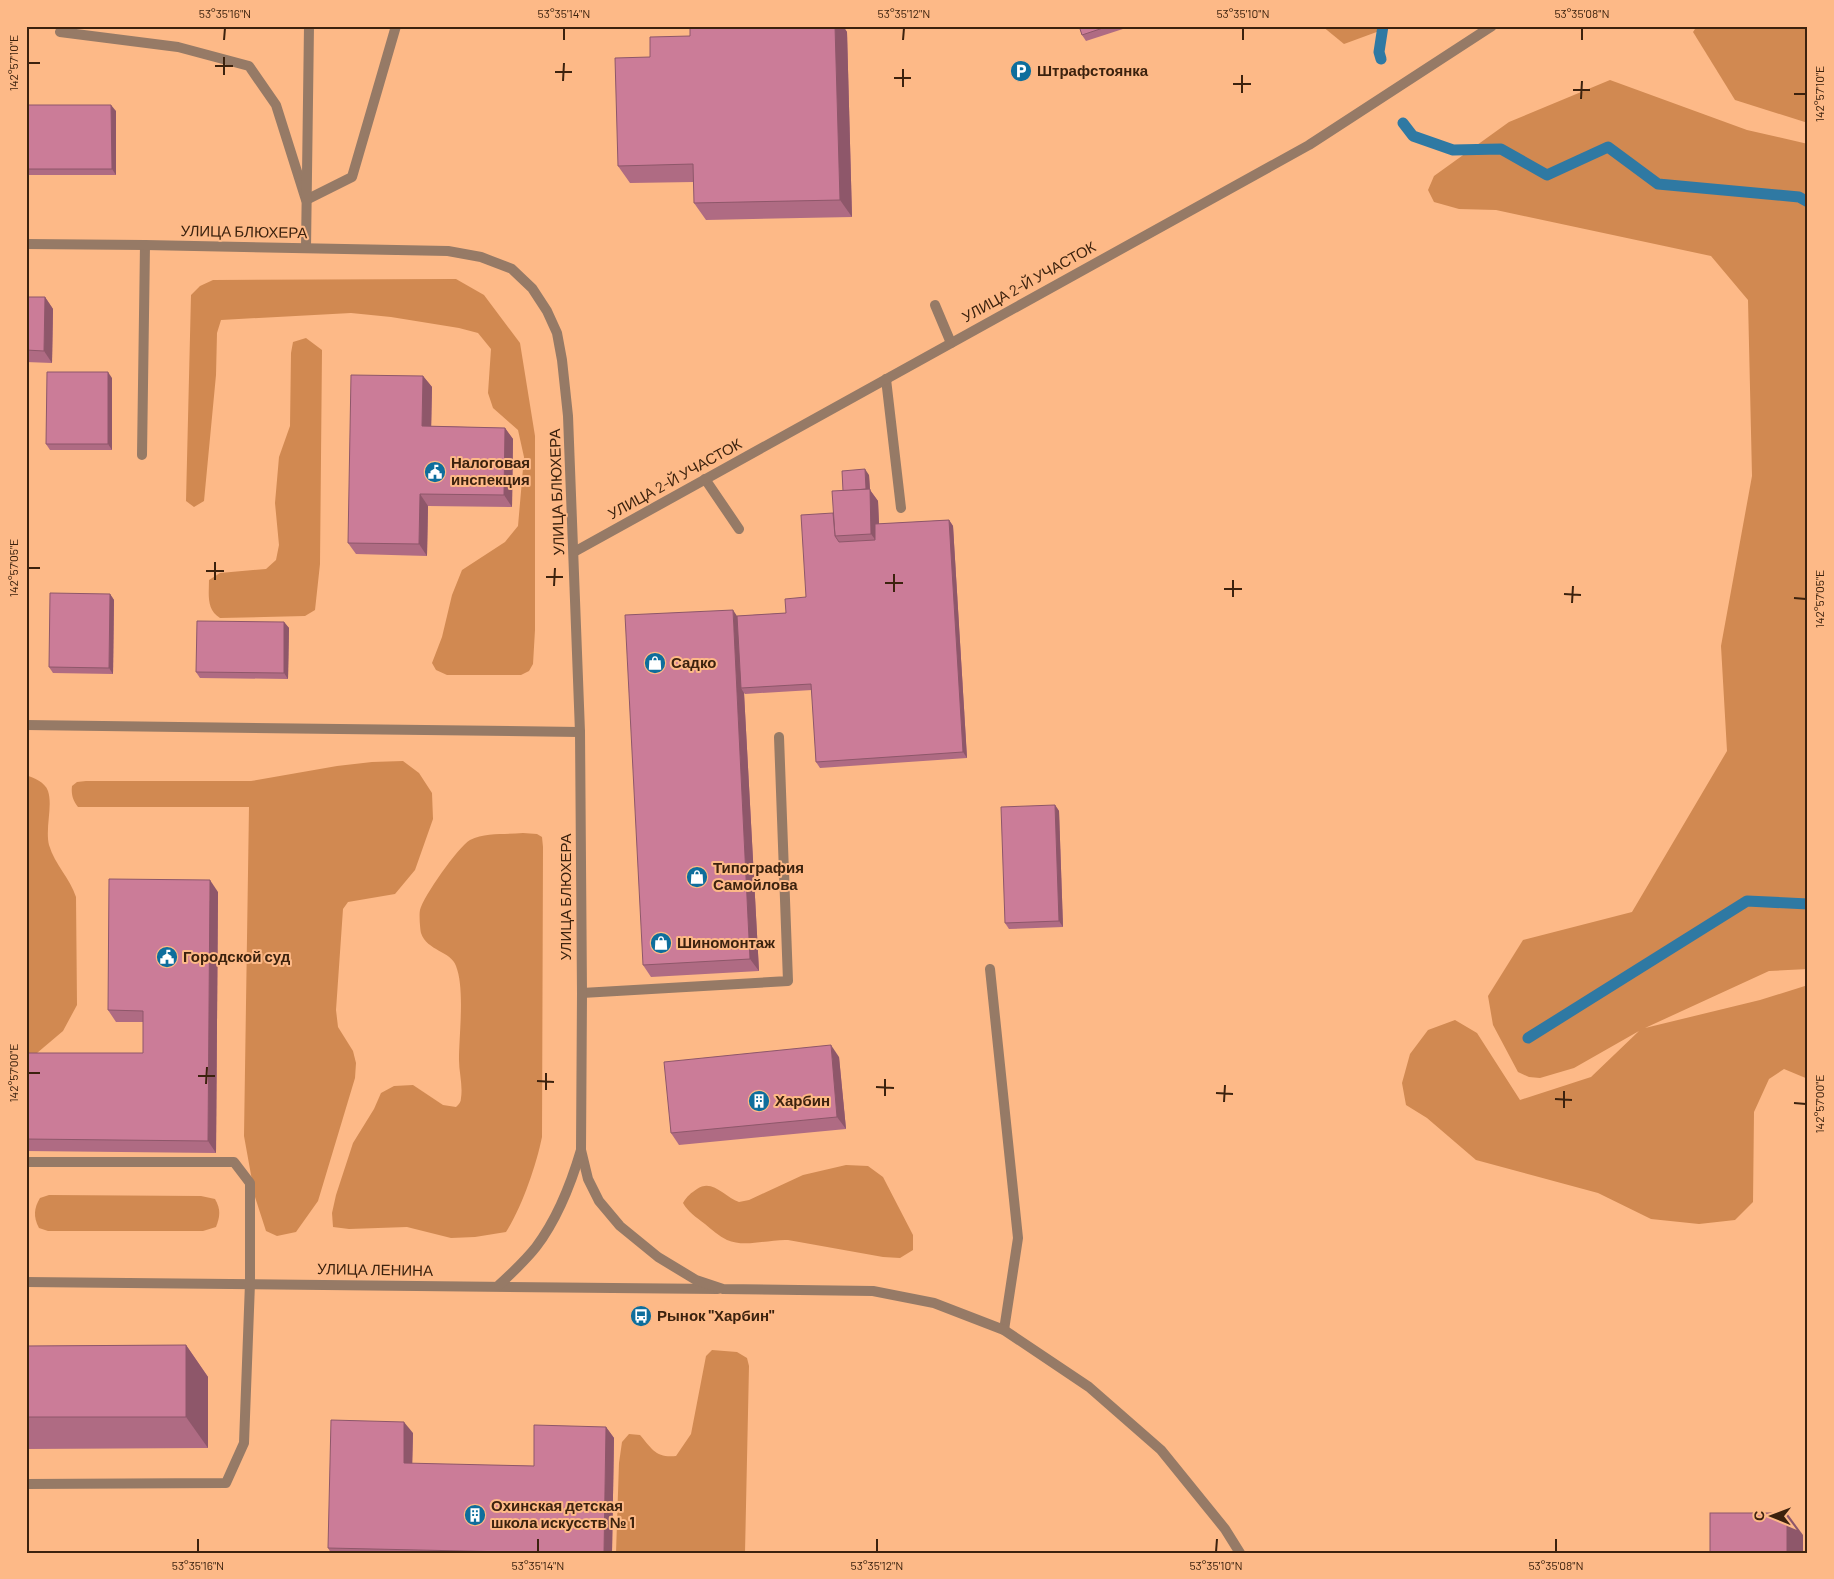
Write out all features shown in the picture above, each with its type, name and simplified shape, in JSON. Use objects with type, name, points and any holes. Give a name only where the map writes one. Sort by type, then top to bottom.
[{"type":"street","points":[[306,248],[309,26]]},
{"type":"street","points":[[306,200],[352,177],[396,26]]},
{"type":"street","name":"УЛИЦА 2-Й УЧАСТОК","points":[[574,552],[1309,145],[1492,26]]},
{"type":"street","points":[[60,32],[178,48],[249,66],[276,105],[306,200]]},
{"type":"street","name":"УЛИЦА БЛЮХЕРА","points":[[26,244],[448,251],[481,257],[512,269],[532,288],[546,310],[557,333],[568,416],[580,732],[581,1150],[588,1179],[599,1201],[638,1242],[658,1257],[696,1280],[722,1289]]},
{"type":"street","points":[[142,456],[145,245]]},
{"type":"street","points":[[935,305],[951,343]]},
{"type":"street","points":[[886,379],[901,508]]},
{"type":"street","points":[[705,480],[739,529]]},
{"type":"street","points":[[26,725],[580,732]]},
{"type":"street","points":[[582,993],[788,981],[779,737]]},
{"type":"street","points":[[990,969],[1018,1238],[1004,1330]]},
{"type":"street","points":[[499,1286],[527,1258],[553,1222],[572,1179],[581,1150]]},
{"type":"street","points":[[26,1162],[234,1162],[250,1183],[250,1283],[244,1443],[226,1483],[26,1484]]},
{"type":"street","name":"УЛИЦА ЛЕНИНА","points":[[26,1282],[873,1291],[934,1303],[1004,1330],[1089,1387],[1161,1450],[1225,1529],[1240,1553]]},
{"type":"shaded area","points":[[1322,26],[1393,26],[1344,44]]},
{"type":"shaded area","points":[[1697,26],[1808,26],[1808,123],[1735,100],[1693,32]]},
{"type":"shaded area","points":[[1610,80],[1747,130],[1808,144],[1808,969],[1769,971],[1645,1028],[1760,1000],[1808,985],[1808,1079],[1784,1069],[1769,1079],[1754,1112],[1753,1202],[1735,1220],[1699,1224],[1651,1219],[1598,1193],[1476,1160],[1427,1118],[1406,1105],[1402,1083],[1410,1054],[1428,1030],[1455,1020],[1477,1033],[1520,1100],[1591,1077],[1639,1031],[1574,1068],[1540,1078],[1529,1077],[1518,1072],[1493,1025],[1488,996],[1523,940],[1632,912],[1727,751],[1721,646],[1752,476],[1748,300],[1711,256],[1496,210],[1459,209],[1434,202],[1428,190],[1434,176],[1509,122]]},
{"type":"shaded area","points":[[456,279],[484,295],[520,343],[535,436],[535,630],[533,664],[529,671],[521,675],[447,675],[436,670],[432,663],[442,637],[452,595],[462,570],[505,542],[518,526],[524,457],[518,430],[493,408],[488,393],[491,349],[478,333],[391,317],[351,313],[221,320],[217,333],[216,375],[204,501],[194,507],[186,501],[191,295],[200,286],[213,280]]},
{"type":"shaded area","points":[[306,338],[322,350],[320,564],[315,610],[305,616],[220,618],[212,611],[210,606],[209,580],[220,573],[266,569],[276,560],[279,545],[275,503],[279,457],[290,426],[291,353],[293,342]]},
{"type":"shaded area","points":[[403,761],[419,773],[432,793],[433,819],[415,870],[395,894],[348,902],[343,909],[336,1010],[338,1027],[353,1051],[356,1063],[355,1078],[318,1201],[296,1232],[277,1236],[266,1231],[255,1197],[244,1136],[249,807],[78,807],[73,797],[72,786],[77,782],[86,781],[251,781],[337,766]]},
{"type":"shaded area","points":[[26,775],[36,779],[47,788],[50,803],[49,845],[76,897],[77,1005],[63,1031],[37,1053],[26,1055]]},
{"type":"shaded area","points":[[537,834],[542,837],[543,847],[542,1137],[536,1161],[518,1211],[506,1232],[475,1237],[451,1238],[407,1227],[349,1229],[333,1227],[332,1213],[336,1195],[353,1143],[374,1109],[381,1093],[394,1086],[413,1085],[443,1105],[456,1107],[460,1102],[462,1089],[459,1060],[461,999],[459,976],[453,961],[428,944],[424,939],[421,933],[420,910],[427,895],[442,873],[470,840],[489,835]]},
{"type":"shaded area","points":[[846,1165],[868,1166],[883,1177],[913,1235],[913,1250],[900,1258],[883,1257],[788,1240],[749,1243],[734,1242],[716,1233],[692,1214],[683,1203],[695,1190],[703,1186],[713,1187],[739,1202],[749,1200],[803,1175]]},
{"type":"shaded area","points":[[49,1195],[201,1196],[215,1199],[219,1216],[216,1227],[203,1231],[48,1231],[39,1228],[35,1213],[36,1205],[40,1198]]},
{"type":"shaded area","points":[[712,1350],[737,1352],[747,1358],[749,1366],[745,1553],[616,1553],[619,1463],[622,1442],[629,1434],[640,1435],[655,1452],[664,1456],[676,1456],[691,1434],[706,1356]]},
{"type":"building","points":[[690,26],[835,26],[840,200],[694,203],[693,164],[618,166],[615,58],[650,57],[650,37],[690,36]]},
{"type":"building","points":[[1079,26],[1109,26],[1082,35]]},
{"type":"building","points":[[26,105],[111,105],[112,169],[26,169]]},
{"type":"building","points":[[26,297],[45,297],[44,351],[26,350]]},
{"type":"building","points":[[47,372],[108,372],[108,444],[46,444]]},
{"type":"building","name":"Налоговая инспекция","points":[[351,375],[423,376],[422,426],[505,428],[504,495],[420,494],[419,544],[348,543]]},
{"type":"building","points":[[865,469],[866,489],[843,491],[842,471]]},
{"type":"building","points":[[870,489],[871,534],[835,536],[832,491]]},
{"type":"building","points":[[833,513],[835,536],[839,542],[875,540],[875,524],[949,520],[963,752],[816,762],[811,684],[741,688],[737,616],[786,613],[785,599],[806,597],[801,515]]},
{"type":"building","points":[[50,593],[110,594],[109,668],[49,667]]},
{"type":"building","points":[[733,610],[750,959],[643,965],[625,615]]},
{"type":"building","points":[[197,621],[284,622],[284,673],[196,672]]},
{"type":"building","points":[[1055,805],[1059,921],[1005,923],[1001,807]]},
{"type":"building","name":"Городской суд","points":[[109,879],[210,880],[208,1141],[26,1139],[26,1053],[143,1053],[143,1011],[108,1010]]},
{"type":"building","name":"Харбин","points":[[831,1045],[837,1117],[671,1133],[664,1062]]},
{"type":"building","points":[[186,1345],[186,1417],[26,1417],[26,1346]]},
{"type":"building","name":"Охинская детская школа искусств № 1","points":[[331,1420],[404,1422],[404,1463],[534,1466],[534,1425],[606,1427],[604,1553],[328,1548]]},
{"type":"building","points":[[1710,1513],[1787,1513],[1787,1553],[1710,1553]]},
{"type":"waterway","points":[[1381,59],[1379,52],[1383,26]]},
{"type":"waterway","points":[[1403,123],[1413,136],[1453,150],[1501,149],[1547,175],[1608,147],[1658,184],[1799,197],[1808,202]]},
{"type":"waterway","points":[[1528,1038],[1747,901],[1808,904]]},
{"type":"place","name":"Штрафстоянка","points":[[1021,71]]},
{"type":"place","name":"Налоговая инспекция","points":[[435,472]]},
{"type":"place","name":"Садко","points":[[655,663]]},
{"type":"place","name":"Типография Самойлова","points":[[697,877]]},
{"type":"place","name":"Шиномонтаж","points":[[661,943]]},
{"type":"place","name":"Городской суд","points":[[167,957]]},
{"type":"place","name":"Харбин","points":[[759,1101]]},
{"type":"place","name":"Рынок \"Харбин\"","points":[[641,1316]]},
{"type":"place","name":"Охинская детская школа искусств № 1","points":[[475,1515]]}]
